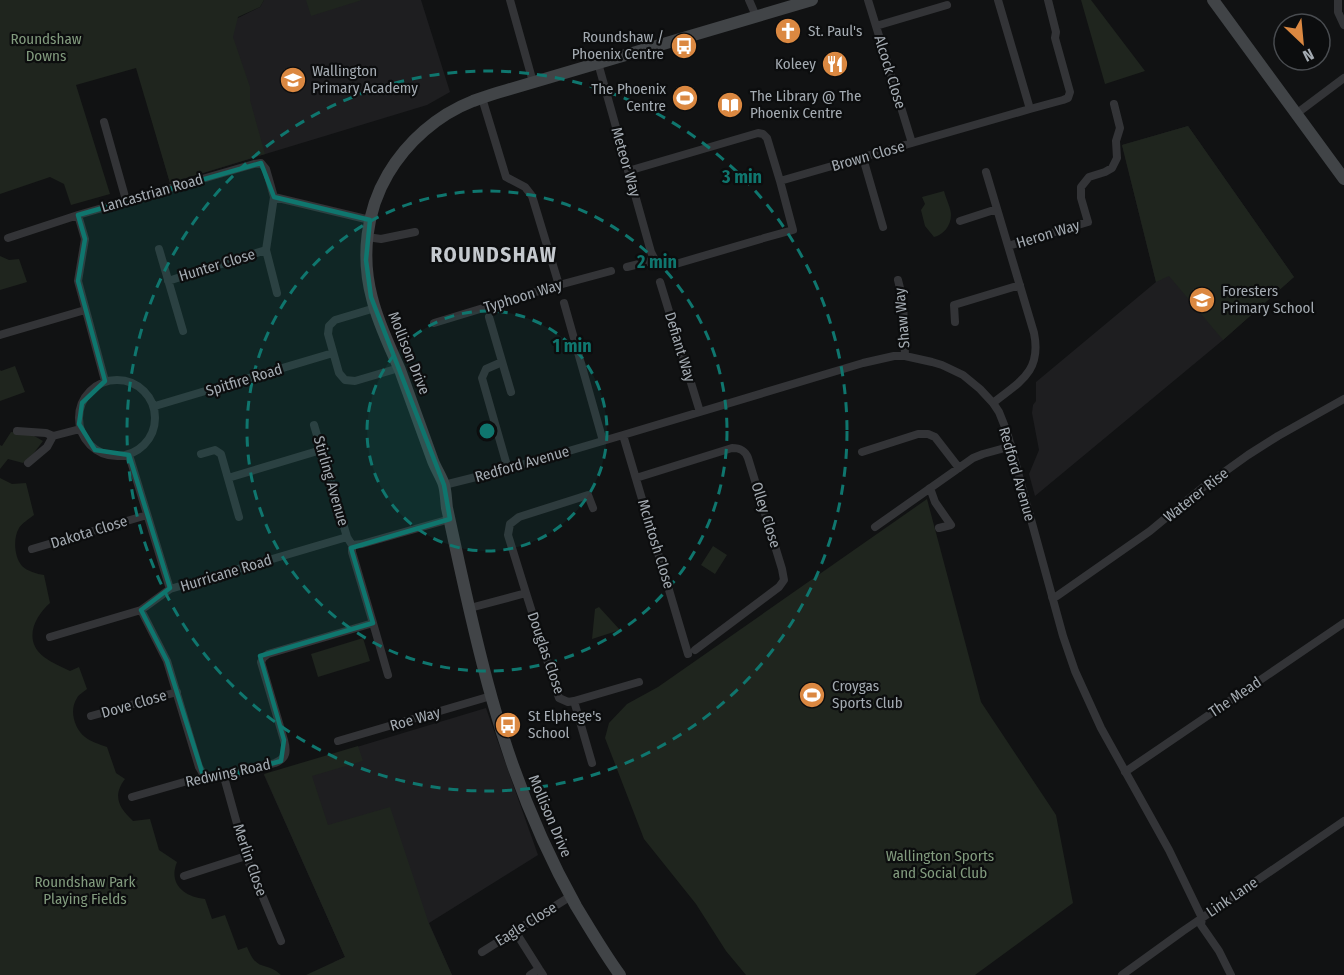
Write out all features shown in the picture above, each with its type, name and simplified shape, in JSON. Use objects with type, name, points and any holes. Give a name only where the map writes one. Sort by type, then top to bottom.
[{"type":"main road","name":"Mollison Drive","points":[[618,972],[597,942],[543,842],[525,799],[491,696],[444,485],[437,472],[375,308],[367,271],[367,237],[370,220],[377,197],[394,164],[425,130],[463,105],[533,82],[812,0]]},
{"type":"main road","points":[[1213,0],[1344,179]]},
{"type":"street","points":[[510,0],[533,82]]},
{"type":"street","points":[[749,0],[756,16]]},
{"type":"street","name":"Alcock Close","points":[[868,0],[912,143]]},
{"type":"street","points":[[998,0],[1030,109]]},
{"type":"street","name":"Brown Close","points":[[780,181],[1068,98],[1070,92],[1055,38],[1056,32],[1048,0]]},
{"type":"street","points":[[1338,0],[1338,12],[1344,25]]},
{"type":"street","points":[[876,26],[947,5]]},
{"type":"street","name":"Meteor Way","points":[[598,63],[655,260]]},
{"type":"street","points":[[1296,114],[1344,78]]},
{"type":"street","points":[[482,98],[506,177],[525,187],[532,196],[559,285]]},
{"type":"street","name":"Heron Way","points":[[1008,246],[1088,222],[1081,198],[1082,187],[1089,177],[1112,168],[1117,158],[1116,141],[1120,128],[1114,104]]},
{"type":"street","points":[[104,122],[126,200]]},
{"type":"street","points":[[627,267],[655,260],[662,266],[669,266],[793,230],[768,141],[765,135],[760,133],[628,171]]},
{"type":"street","points":[[863,158],[883,227]]},
{"type":"street","name":"Lancastrian Road","points":[[8,238],[126,200],[261,163],[266,169],[274,197]]},
{"type":"street","points":[[986,172],[1035,333],[1036,347],[1033,363],[1024,378],[993,403]]},
{"type":"street","points":[[277,293],[266,250],[274,197],[370,220]]},
{"type":"street","points":[[960,221],[997,209]]},
{"type":"street","points":[[78,215],[85,239],[78,281],[105,381]]},
{"type":"street","points":[[367,237],[381,239],[415,232]]},
{"type":"street","name":"Hunter Close","points":[[159,249],[183,331]]},
{"type":"street","name":"Hunter Close","points":[[168,281],[266,250]]},
{"type":"street","name":"Typhoon Way","points":[[434,323],[611,271]]},
{"type":"street","name":"Shaw Way","points":[[898,280],[903,300],[905,356]]},
{"type":"street","name":"Defiant Way","points":[[660,282],[700,412]]},
{"type":"street","points":[[955,322],[954,304],[1020,285]]},
{"type":"street","points":[[564,303],[603,441]]},
{"type":"street","points":[[375,308],[331,322],[328,334],[341,376],[349,381],[355,381],[399,368]]},
{"type":"street","points":[[0,335],[85,310]]},
{"type":"street","points":[[489,317],[511,392]]},
{"type":"street","name":"Spitfire Road","points":[[155,406],[333,353]]},
{"type":"street","name":"Redford Avenue","points":[[444,485],[508,469],[881,359],[905,356],[955,370],[973,382],[993,403],[1006,428],[1063,636],[1075,671],[1093,712],[1125,772],[1170,849],[1202,918],[1202,925],[1231,975]]},
{"type":"street","points":[[502,362],[486,369],[482,378],[508,469]]},
{"type":"street","points":[[117,379],[129,381],[141,387],[150,396],[155,406],[154,429],[149,441],[129,455],[120,457],[95,450],[86,441],[80,429],[79,413],[82,403],[88,393],[105,381],[117,379]]},
{"type":"street","name":"Waterer Rise","points":[[1052,597],[1057,596],[1150,531],[1202,488],[1248,455],[1344,399]]},
{"type":"street","name":"Stirling Avenue","points":[[314,425],[349,541]]},
{"type":"street","points":[[17,431],[46,433],[53,436],[80,429]]},
{"type":"street","points":[[862,452],[928,434],[938,440],[959,468]]},
{"type":"street","name":"McIntosh Close","points":[[623,435],[691,652]]},
{"type":"street","points":[[28,463],[46,447],[53,436]]},
{"type":"street","points":[[874,527],[982,453],[1012,446]]},
{"type":"street","name":"Olley Close","points":[[636,478],[732,448],[742,449],[748,458],[784,580],[779,587],[691,652]]},
{"type":"street","points":[[201,454],[215,450],[221,454],[239,518]]},
{"type":"street","points":[[228,478],[321,450]]},
{"type":"street","points":[[129,455],[170,589]]},
{"type":"street","points":[[930,488],[935,502],[951,525],[939,528]]},
{"type":"street","points":[[470,608],[526,593],[508,535],[510,524],[519,517],[588,495],[593,508]]},
{"type":"street","name":"Dakota Close","points":[[32,549],[147,515]]},
{"type":"street","name":"Hurricane Road","points":[[50,637],[141,610],[170,589],[349,541],[362,544],[450,519]]},
{"type":"street","points":[[349,541],[388,675]]},
{"type":"street","name":"Douglas Close","points":[[526,593],[557,694],[563,701],[574,701],[639,682]]},
{"type":"street","points":[[141,610],[167,661],[199,767],[205,777]]},
{"type":"street","name":"The Mead","points":[[1125,772],[1344,622]]},
{"type":"street","name":"Redwing Road","points":[[132,797],[205,777],[224,777],[275,763],[285,757],[284,740],[261,662],[263,658],[268,654],[373,623]]},
{"type":"street","name":"Dove Close","points":[[91,716],[177,692]]},
{"type":"street","name":"Roe Way","points":[[338,741],[491,696]]},
{"type":"street","name":"Douglas Close","points":[[574,701],[592,763]]},
{"type":"street","name":"Merlin Close","points":[[224,777],[246,856],[281,941]]},
{"type":"street","name":"Link Lane","points":[[1122,975],[1344,821]]},
{"type":"street","points":[[184,876],[246,856]]},
{"type":"street","name":"Eagle Close","points":[[482,952],[571,896]]},
{"type":"street","points":[[515,931],[541,972],[530,975]]},
{"type":"highlighted area","points":[[261,163],[274,197],[370,220],[366,260],[371,297],[444,485],[450,519],[351,548],[373,623],[260,656],[284,740],[281,761],[224,777],[209,778],[202,772],[167,661],[141,610],[170,588],[129,455],[95,450],[79,424],[82,403],[105,381],[78,281],[85,239],[78,215]]},
{"type":"shaded area","name":"Wallington Primary Academy","points":[[264,0],[421,0],[450,92],[427,105],[170,183],[137,68],[260,7]]},
{"type":"shaded area","name":"Foresters Primary School","points":[[1188,126],[1294,277],[1223,340],[1035,496],[1029,474],[1039,450],[1032,413],[1036,401],[1036,382],[1156,282],[1122,145]]},
{"type":"shaded area","points":[[486,708],[538,855],[429,923],[452,975],[334,962],[345,957],[264,775]]},
{"type":"green space","name":"Roundshaw Downs","points":[[0,0],[264,0],[260,7],[238,17],[233,37],[250,87],[250,100],[265,154],[170,183],[136,68],[76,85],[110,194],[71,205],[64,184],[50,177],[0,194]]},
{"type":"green space","points":[[306,0],[362,0],[311,16]]},
{"type":"green space","points":[[1081,0],[1091,0],[1145,71],[1105,84]]},
{"type":"green space","points":[[1188,126],[1294,277],[1223,340],[1169,276],[1156,282],[1122,145]]},
{"type":"green space","points":[[944,191],[951,219],[946,229],[934,237],[925,226],[921,210],[925,204],[922,197]]},
{"type":"green space","points":[[0,256],[9,260],[19,259],[27,282],[0,290]]},
{"type":"green space","points":[[15,366],[25,392],[0,401],[0,370]]},
{"type":"green space","points":[[11,432],[29,433],[43,441],[23,463],[8,459],[0,469],[0,445],[2,446]]},
{"type":"green space","name":"Roundshaw Park Playing Fields","points":[[0,478],[12,484],[26,483],[34,515],[19,528],[15,542],[17,558],[22,566],[44,575],[50,603],[39,615],[33,629],[34,644],[44,657],[57,665],[70,671],[79,667],[87,689],[79,695],[75,703],[74,719],[78,729],[85,737],[107,747],[116,773],[125,779],[118,796],[121,806],[133,821],[150,819],[159,850],[177,862],[176,883],[190,895],[205,899],[212,919],[225,915],[238,950],[247,947],[258,964],[281,975],[0,975]]},
{"type":"green space","name":"Wallington Sports and Social Club","points":[[927,499],[981,702],[1056,815],[1073,903],[975,975],[746,975],[726,951],[696,904],[644,839],[605,738],[609,723],[627,704],[658,687]]},
{"type":"green space","points":[[713,546],[727,555],[715,574],[701,565]]},
{"type":"green space","points":[[599,607],[620,630],[592,639],[595,609]]},
{"type":"green space","points":[[363,638],[370,661],[318,677],[311,654]]},
{"type":"green space","points":[[358,746],[363,761],[312,776],[328,825],[390,807],[429,924],[452,975],[306,975],[345,957],[264,774]]},
{"type":"place","name":"St. Paul's","points":[[788,31]]},
{"type":"place","name":"Roundshaw / Phoenix Centre","points":[[684,46]]},
{"type":"place","name":"Koleey","points":[[835,64]]},
{"type":"place","name":"Wallington Primary Academy","points":[[293,80]]},
{"type":"place","name":"The Phoenix Centre","points":[[685,98]]},
{"type":"place","name":"The Library @ The Phoenix Centre","points":[[730,105]]},
{"type":"place","name":"Foresters Primary School","points":[[1202,300]]},
{"type":"place","name":"Croygas Sports Club","points":[[812,695]]},
{"type":"place","name":"St Elphege's School","points":[[508,725]]},
{"type":"district","name":"ROUNDSHAW","points":[[494,255]]}]
